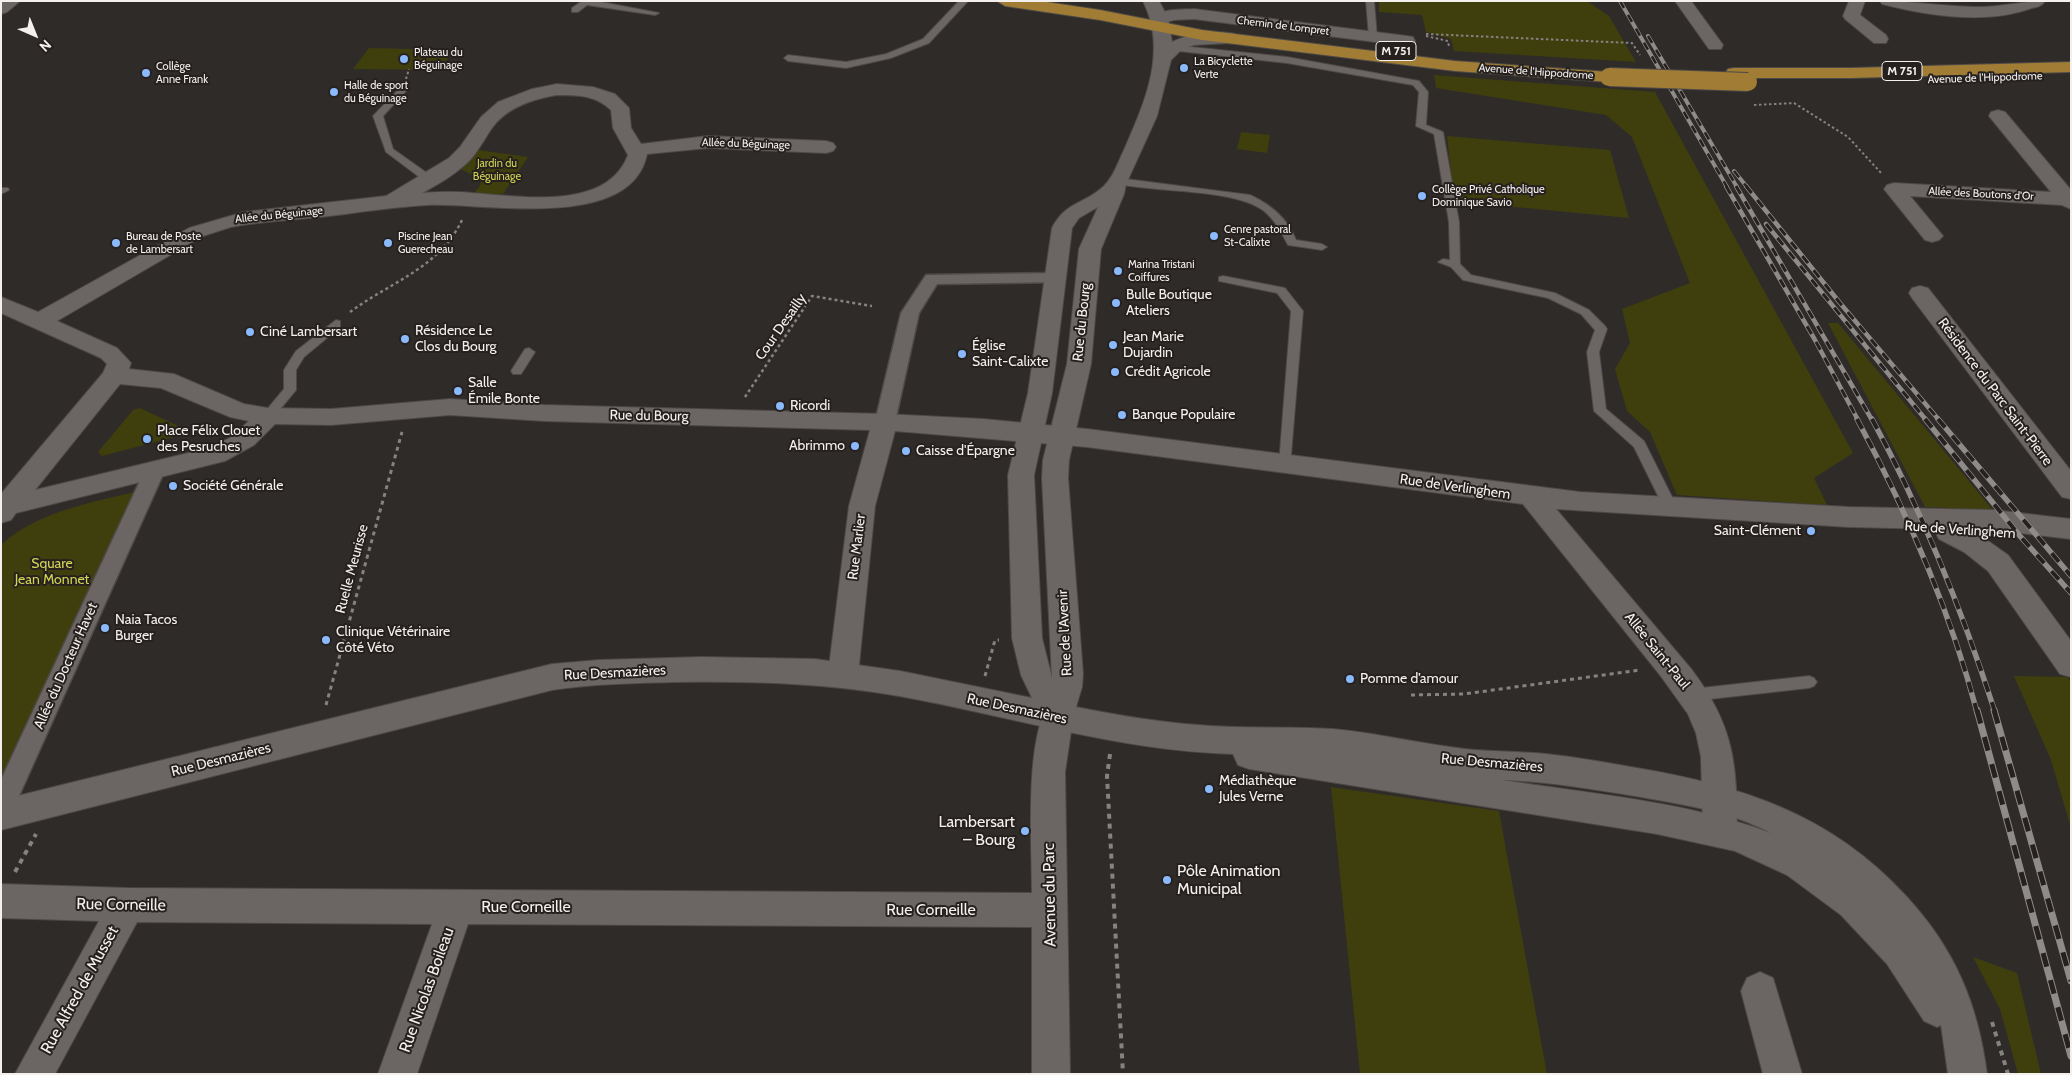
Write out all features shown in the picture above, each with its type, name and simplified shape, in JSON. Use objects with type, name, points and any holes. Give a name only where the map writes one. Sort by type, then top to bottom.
[{"type":"main road","name":"Avenue de l'Hippodrome","points":[[1005,1],[1161,23],[1606,73]]},
{"type":"main road","name":"Avenue de l'Hippodrome","points":[[1044,1],[1230,38],[1426,62],[1606,73],[1740,78],[2071,76]]},
{"type":"main road","name":"Avenue de l'Hippodrome","points":[[1740,78],[2071,67]]},
{"type":"street","points":[[1,9],[12,1]]},
{"type":"street","points":[[1151,1],[1161,23]]},
{"type":"street","points":[[1683,1],[1715,46]]},
{"type":"street","points":[[1857,1],[1851,16],[1880,39]]},
{"type":"street","points":[[1888,1],[1928,10],[1958,11],[2007,9],[2037,1]]},
{"type":"street","name":"Chemin de Lompret","points":[[1161,23],[1173,15],[1194,14],[1407,41]]},
{"type":"street","name":"Rue du Bourg","points":[[268,416],[331,417],[408,409],[457,407],[561,413],[885,422],[1062,436],[1079,359],[1090,249],[1094,234],[1113,198],[1118,181],[1152,108],[1167,54],[1161,23]]},
{"type":"street","points":[[1167,54],[1197,40],[1230,38]]},
{"type":"street","name":"Allée du Béguinage","points":[[39,321],[178,242],[218,224],[252,216],[348,207],[394,200],[463,198],[550,204],[580,198],[606,189],[623,180],[635,167],[638,155],[622,128],[622,112],[616,103],[603,96],[586,91],[551,91],[530,95],[499,110],[487,122],[472,147],[438,175],[394,200]]},
{"type":"street","points":[[1998,116],[2069,201]]},
{"type":"street","name":"Allée du Béguinage","points":[[636,150],[708,142],[826,147]]},
{"type":"street","points":[[438,175],[468,183],[463,198]]},
{"type":"street","name":"Rue du Bourg","points":[[1030,432],[1043,373],[1060,234],[1065,220],[1072,211],[1106,194],[1118,181]]},
{"type":"street","points":[[1888,182],[1932,236]]},
{"type":"street","name":"Allée des Boutons d'Or","points":[[1888,182],[2069,201]]},
{"type":"street","points":[[885,422],[910,313],[932,279],[1054,278]]},
{"type":"street","name":"Résidence du Parc Saint-Pierre","points":[[1920,293],[2071,490]]},
{"type":"street","points":[[1,304],[109,353],[118,363],[114,376],[5,509]]},
{"type":"street","points":[[5,509],[229,450],[251,437],[268,416],[238,411],[165,380],[114,376]]},
{"type":"street","name":"Rue Marlier","points":[[843,675],[862,506],[885,422]]},
{"type":"street","name":"Rue de l'Avenir","points":[[1030,432],[1021,475],[1027,638],[1036,675],[1057,718]]},
{"type":"street","name":"Rue de Verlinghem","points":[[1062,436],[1532,497],[1849,517],[1994,520],[2071,530]]},
{"type":"street","name":"Rue de l'Avenir","points":[[1057,718],[1067,688],[1068,674],[1055,478],[1056,460],[1062,436]]},
{"type":"street","name":"Allée du Docteur Havet","points":[[1,808],[155,470]]},
{"type":"street","name":"Allée Saint-Paul","points":[[1532,497],[1666,661],[1692,695],[1706,719],[1713,739],[1720,799],[1720,831]]},
{"type":"street","name":"Rue de Verlinghem","points":[[1849,517],[1912,529],[1948,532],[2005,535],[2071,530]]},
{"type":"street","points":[[1948,532],[1974,545],[1998,563],[2071,665]]},
{"type":"street","points":[[1998,563],[1996,552],[2000,540],[2005,535]]},
{"type":"street","name":"Rue Desmazières","points":[[1,815],[519,685],[584,673],[739,668],[843,675],[1057,718],[1180,738],[1239,753],[1645,816],[1789,842]]},
{"type":"street","name":"Avenue du Parc","points":[[1051,1074],[1049,772],[1057,718]]},
{"type":"street","name":"Rue Desmazières","points":[[1180,738],[1341,744],[1469,764],[1567,771],[1720,799],[1757,811],[1789,842]]},
{"type":"street","points":[[1789,842],[1839,890],[1873,919],[1890,938],[1932,998],[1967,1074]]},
{"type":"street","name":"Rue Corneille","points":[[6,890],[126,905],[1050,910]]},
{"type":"street","name":"Rue Alfred de Musset","points":[[34,1074],[126,905]]},
{"type":"street","name":"Rue Nicolas Boileau","points":[[397,1074],[456,907]]},
{"type":"street","points":[[1760,991],[1783,1074]]},
{"type":"lane","points":[[788,58],[846,65],[888,56],[926,40],[964,1]]},
{"type":"lane","points":[[1370,1],[1373,37]]},
{"type":"lane","points":[[575,10],[587,2],[656,13]]},
{"type":"lane","points":[[1167,54],[1287,60],[1416,83],[1424,92],[1421,126],[1438,132],[1454,222],[1449,263],[1467,278],[1551,295],[1585,312],[1601,330],[1593,352],[1600,411],[1639,444],[1670,507]]},
{"type":"lane","points":[[402,91],[378,116],[389,150],[438,175]]},
{"type":"lane","points":[[1118,181],[1246,197],[1256,202],[1282,223],[1289,232],[1292,243],[1322,247]]},
{"type":"lane","points":[[1223,279],[1281,290],[1297,311],[1285,464]]},
{"type":"lane","points":[[268,416],[290,390],[290,370],[297,358],[336,324]]},
{"type":"lane","points":[[517,372],[529,352]]},
{"type":"lane","points":[[1692,695],[1809,682]]},
{"type":"path","points":[[1451,57],[1448,40],[1420,35],[1496,35],[1632,43]]},
{"type":"path","points":[[1749,106],[1794,103],[1848,137],[1888,182]]},
{"type":"path","points":[[336,324],[376,292],[429,262],[445,249],[461,225],[463,198]]},
{"type":"path","name":"Cour Desailly","points":[[731,418],[812,296],[872,306]]},
{"type":"path","name":"Ruelle Meurisse","points":[[318,735],[408,409]]},
{"type":"path","points":[[1411,695],[1464,694],[1582,679],[1650,669],[1666,661]]},
{"type":"path","points":[[1113,728],[1108,776],[1123,1074]]},
{"type":"path","points":[[6,890],[34,838],[49,803]]},
{"type":"green space","points":[[1379,1],[1587,1],[1609,16],[1636,62],[1454,51],[1451,39],[1426,32],[1422,15],[1379,12]]},
{"type":"green space","name":"Plateau du Béguinage","points":[[369,48],[455,50],[438,70],[353,69]]},
{"type":"green space","points":[[1434,75],[1655,92],[1853,453],[1814,478],[1827,505],[1677,495],[1650,432],[1627,411],[1615,369],[1630,343],[1622,309],[1690,283],[1632,137],[1606,115],[1436,88]]},
{"type":"green space","points":[[1241,132],[1270,135],[1267,153],[1237,149]]},
{"type":"green space","points":[[1447,136],[1610,150],[1629,218],[1454,201]]},
{"type":"green space","name":"Jardin du Béguinage","points":[[478,150],[528,157],[503,194],[473,194],[480,186],[481,179],[458,168]]},
{"type":"green space","points":[[1828,323],[1838,323],[1993,510],[1925,507]]},
{"type":"green space","points":[[140,408],[187,430],[182,435],[102,456],[98,452],[133,410]]},
{"type":"green space","name":"Square Jean Monnet","points":[[146,489],[1,787],[1,545],[16,533],[51,515],[70,508]]},
{"type":"green space","points":[[2014,676],[2067,677],[2071,682],[2071,828],[2051,760]]},
{"type":"green space","points":[[1331,787],[1499,811],[1547,1074],[1360,1074]]},
{"type":"green space","points":[[1973,957],[2017,973],[2041,1074],[2018,1074],[2000,1009]]},
{"type":"railway","points":[[1620,1],[1727,187]]},
{"type":"railway","points":[[1648,36],[1737,187]]},
{"type":"railway","points":[[1734,171],[1747,187]]},
{"type":"railway","points":[[1726,186],[1815,340],[1858,420]]},
{"type":"railway","points":[[1736,186],[1872,420]]},
{"type":"railway","points":[[1746,186],[1840,303],[1939,420]]},
{"type":"railway","points":[[1766,224],[1926,420]]},
{"type":"railway","points":[[1857,419],[1893,490],[1926,562],[1954,636],[1977,712]]},
{"type":"railway","points":[[1872,419],[1925,526],[1969,636],[1995,712]]},
{"type":"railway","points":[[1925,419],[2019,535],[2071,593]]},
{"type":"railway","points":[[1938,419],[2071,576]]},
{"type":"railway","points":[[1977,710],[2071,1056]]},
{"type":"railway","points":[[1994,710],[2071,981]]},
{"type":"place","name":"Plateau du Béguinage","points":[[404,59]]},
{"type":"place","name":"La Bicyclette Verte","points":[[1184,68]]},
{"type":"place","name":"Collège Anne Frank","points":[[146,73]]},
{"type":"place","name":"Halle de sport du Béguinage","points":[[334,92]]},
{"type":"place","name":"Collège Privé Catholique Dominique Savio","points":[[1422,196]]},
{"type":"place","name":"Cenre pastoral St-Calixte","points":[[1214,236]]},
{"type":"place","name":"Bureau de Poste de Lambersart","points":[[116,243]]},
{"type":"place","name":"Piscine Jean Guerecheau","points":[[388,243]]},
{"type":"place","name":"Marina Tristani Coiffures","points":[[1118,271]]},
{"type":"place","name":"Bulle Boutique Ateliers","points":[[1116,303]]},
{"type":"place","name":"Ciné Lambersart","points":[[250,332]]},
{"type":"place","name":"Résidence Le Clos du Bourg","points":[[405,339]]},
{"type":"place","name":"Jean Marie Dujardin","points":[[1113,345]]},
{"type":"place","name":"Église Saint-Calixte","points":[[962,354]]},
{"type":"place","name":"Crédit Agricole","points":[[1115,372]]},
{"type":"place","name":"Salle Émile Bonte","points":[[458,391]]},
{"type":"place","name":"Ricordi","points":[[780,406]]},
{"type":"place","name":"Banque Populaire","points":[[1122,415]]},
{"type":"place","name":"Place Félix Clouet des Pesruches","points":[[147,439]]},
{"type":"place","name":"Abrimmo","points":[[855,446]]},
{"type":"place","name":"Caisse d'Épargne","points":[[906,451]]},
{"type":"place","name":"Société Générale","points":[[173,486]]},
{"type":"place","name":"Saint-Clément","points":[[1811,531]]},
{"type":"place","name":"Naia Tacos Burger","points":[[105,628]]},
{"type":"place","name":"Clinique Vétérinaire Côté Véto","points":[[326,640]]},
{"type":"place","name":"Pomme d’amour","points":[[1350,679]]},
{"type":"place","name":"Médiathèque Jules Verne","points":[[1209,789]]},
{"type":"place","name":"Lambersart – Bourg","points":[[1025,831]]},
{"type":"place","name":"Pôle Animation Municipal","points":[[1167,880]]}]
